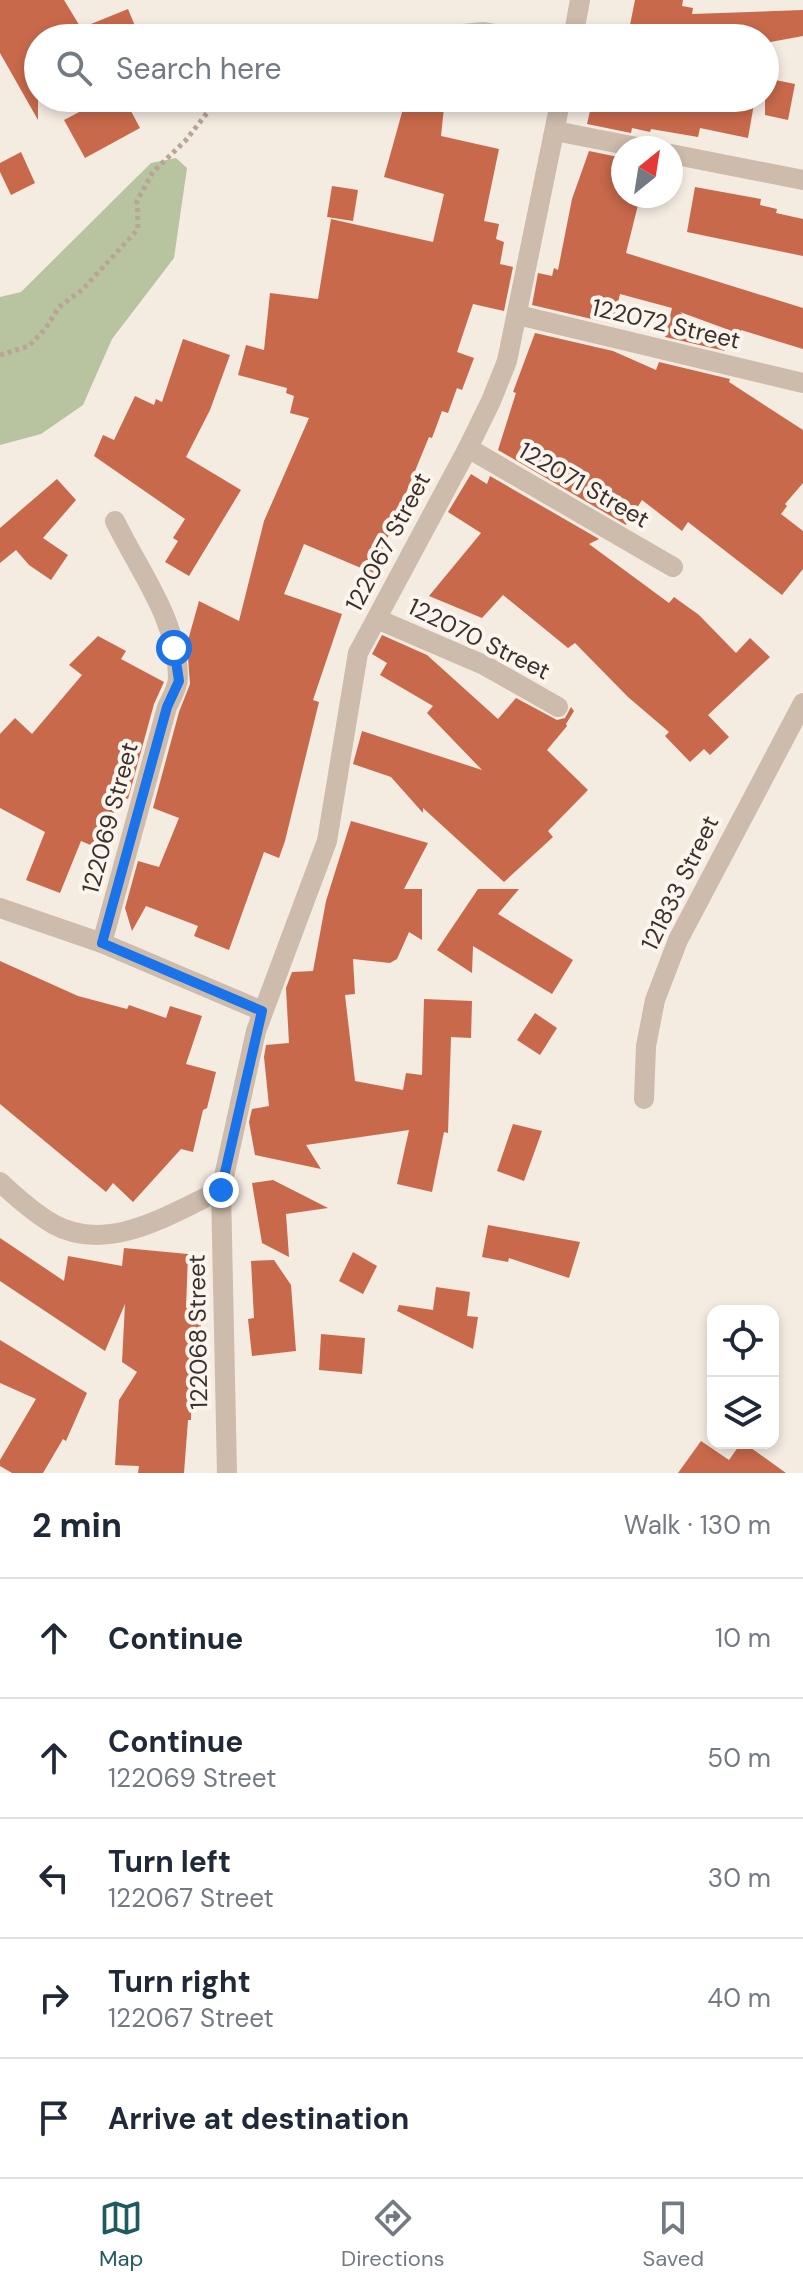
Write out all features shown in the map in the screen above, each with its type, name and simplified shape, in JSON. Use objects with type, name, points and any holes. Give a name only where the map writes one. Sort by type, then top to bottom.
[{"type":"street","points":[[576,24],[580,0]]},
{"type":"street","name":"122067 Street","points":[[221,1190],[262,1011],[307,901],[327,841],[358,653],[468,448],[502,376],[513,341],[558,112]]},
{"type":"street","points":[[555,131],[611,142]]},
{"type":"street","points":[[683,156],[803,180]]},
{"type":"street","name":"122072 Street","points":[[518,315],[803,383]]},
{"type":"street","name":"122071 Street","points":[[468,448],[673,567]]},
{"type":"street","name":"122069 Street","points":[[102,943],[167,707],[179,681],[169,632],[152,589],[135,564],[115,521]]},
{"type":"street","name":"122070 Street","points":[[377,619],[484,665],[558,707]]},
{"type":"street","name":"121833 Street","points":[[644,1099],[646,1046],[655,1000],[678,940],[803,703]]},
{"type":"street","points":[[0,908],[102,943],[262,1011]]},
{"type":"street","points":[[0,1182],[55,1225],[84,1233],[108,1235],[149,1225],[221,1190]]},
{"type":"street","name":"122068 Street","points":[[221,1190],[227,1473]]},
{"type":"path","points":[[0,355],[29,346],[59,307],[82,290],[138,229],[137,201],[153,172],[186,140],[208,112]]},
{"type":"green space","points":[[176,158],[187,168],[174,258],[112,339],[83,405],[41,434],[0,445],[0,297],[21,292],[151,163]]},
{"type":"building","points":[[0,0],[64,0],[79,24],[24,24],[24,95],[0,53]]},
{"type":"building","points":[[635,0],[683,0],[682,6],[693,8],[692,14],[803,10],[803,36],[779,40],[779,24],[630,24]]},
{"type":"building","points":[[128,9],[134,24],[91,24]]},
{"type":"building","points":[[779,81],[795,84],[788,120],[765,115],[765,112],[779,112]]},
{"type":"building","points":[[79,112],[131,112],[140,128],[85,158],[64,120]]},
{"type":"building","points":[[402,112],[444,112],[441,136],[499,149],[484,221],[499,224],[496,239],[504,242],[500,264],[513,267],[504,311],[473,304],[457,352],[474,358],[462,390],[457,388],[448,413],[442,411],[432,438],[429,437],[373,573],[304,544],[284,594],[342,614],[313,700],[319,702],[285,841],[279,858],[264,852],[229,950],[194,936],[198,926],[146,906],[132,931],[125,908],[138,861],[159,867],[179,818],[153,808],[179,712],[190,684],[187,644],[199,601],[239,621],[264,521],[309,418],[290,413],[294,396],[286,393],[287,388],[238,375],[246,345],[264,350],[270,293],[318,299],[331,219],[433,242],[444,194],[384,177]]},
{"type":"building","points":[[590,112],[753,112],[748,138],[700,128],[698,137],[651,129],[650,132],[632,128],[631,133],[587,124]]},
{"type":"building","points":[[589,151],[611,156],[611,208],[637,208],[626,253],[803,308],[803,349],[741,330],[740,334],[680,312],[725,351],[665,337],[672,308],[620,294],[613,324],[532,305],[538,273],[552,276],[554,268],[558,270],[572,199]]},
{"type":"building","points":[[21,152],[35,183],[11,195],[0,172],[0,163]]},
{"type":"building","points":[[332,186],[358,190],[353,221],[327,217]]},
{"type":"building","points":[[695,187],[761,199],[760,205],[777,209],[776,213],[803,219],[803,256],[687,232]]},
{"type":"building","points":[[535,333],[613,351],[656,370],[659,362],[730,379],[729,382],[803,430],[803,483],[785,504],[787,506],[781,514],[803,531],[803,569],[782,595],[688,522],[682,531],[642,500],[626,525],[498,450],[516,393],[513,392]]},
{"type":"building","points":[[183,339],[230,355],[210,410],[186,457],[241,490],[189,576],[165,562],[178,541],[173,538],[185,519],[94,456],[103,435],[114,440],[135,396],[154,405],[156,399],[162,402]]},
{"type":"building","points":[[471,474],[487,484],[490,476],[599,539],[589,544],[669,603],[674,597],[699,615],[736,653],[750,638],[770,657],[708,715],[729,737],[710,755],[704,749],[690,762],[665,736],[669,732],[628,697],[575,643],[568,648],[503,595],[482,618],[429,596],[481,533],[448,512]]},
{"type":"building","points":[[57,479],[76,500],[43,538],[68,555],[51,580],[29,565],[16,550],[0,563],[0,528]]},
{"type":"building","points":[[382,635],[427,655],[498,719],[516,698],[557,720],[565,718],[571,707],[574,711],[567,726],[547,750],[588,790],[548,831],[553,837],[504,882],[423,808],[423,813],[391,777],[353,764],[362,731],[482,770],[427,713],[433,706],[380,675],[387,663],[372,654]]},
{"type":"building","points":[[98,636],[126,651],[121,659],[164,682],[154,704],[128,799],[120,796],[100,849],[81,841],[60,893],[26,880],[45,832],[0,808],[0,734],[15,718],[32,734],[82,675],[69,665]]},
{"type":"building","points":[[351,821],[428,843],[404,889],[422,889],[422,940],[409,932],[397,959],[390,963],[353,959],[355,994],[345,995],[355,1081],[403,1090],[406,1073],[422,1075],[424,999],[472,1001],[471,1038],[451,1037],[448,1133],[444,1132],[432,1192],[397,1184],[409,1130],[306,1145],[321,1169],[255,1155],[249,1122],[252,1109],[269,1106],[264,1057],[266,1045],[289,1043],[286,988],[292,972],[313,971],[326,901]]},
{"type":"building","points":[[478,889],[519,889],[498,914],[573,960],[552,994],[473,946],[472,973],[437,950]]},
{"type":"building","points":[[0,961],[78,996],[127,1009],[129,1005],[166,1018],[170,1006],[202,1016],[186,1064],[216,1072],[193,1152],[181,1149],[133,1202],[113,1183],[106,1192],[0,1104]]},
{"type":"building","points":[[535,1013],[557,1028],[540,1055],[517,1040]]},
{"type":"building","points":[[513,1124],[542,1131],[524,1181],[497,1171]]},
{"type":"building","points":[[273,1180],[328,1208],[286,1214],[289,1257],[262,1243],[252,1183]]},
{"type":"building","points":[[488,1225],[580,1242],[569,1278],[509,1258],[508,1262],[482,1257]]},
{"type":"building","points":[[0,1238],[64,1281],[68,1256],[122,1266],[124,1248],[188,1254],[186,1308],[201,1308],[201,1337],[192,1337],[191,1420],[188,1420],[184,1473],[138,1473],[139,1466],[115,1465],[119,1400],[137,1372],[122,1362],[125,1304],[105,1351],[0,1281]]},
{"type":"building","points":[[353,1252],[377,1266],[363,1294],[339,1281]]},
{"type":"building","points":[[274,1260],[291,1285],[296,1351],[252,1356],[248,1319],[254,1318],[251,1261]]},
{"type":"building","points":[[436,1287],[470,1292],[467,1316],[478,1317],[473,1349],[397,1311],[399,1305],[433,1310]]},
{"type":"building","points":[[321,1334],[365,1338],[362,1374],[319,1370]]},
{"type":"building","points":[[0,1340],[87,1393],[66,1441],[63,1439],[43,1473],[12,1473],[0,1466],[0,1460],[36,1399],[0,1383]]},
{"type":"building","points":[[701,1441],[707,1449],[713,1449],[729,1460],[737,1449],[752,1449],[786,1473],[678,1473]]},
{"type":"route","points":[[174,648],[179,681],[167,707],[102,943],[262,1011],[221,1190]]}]
